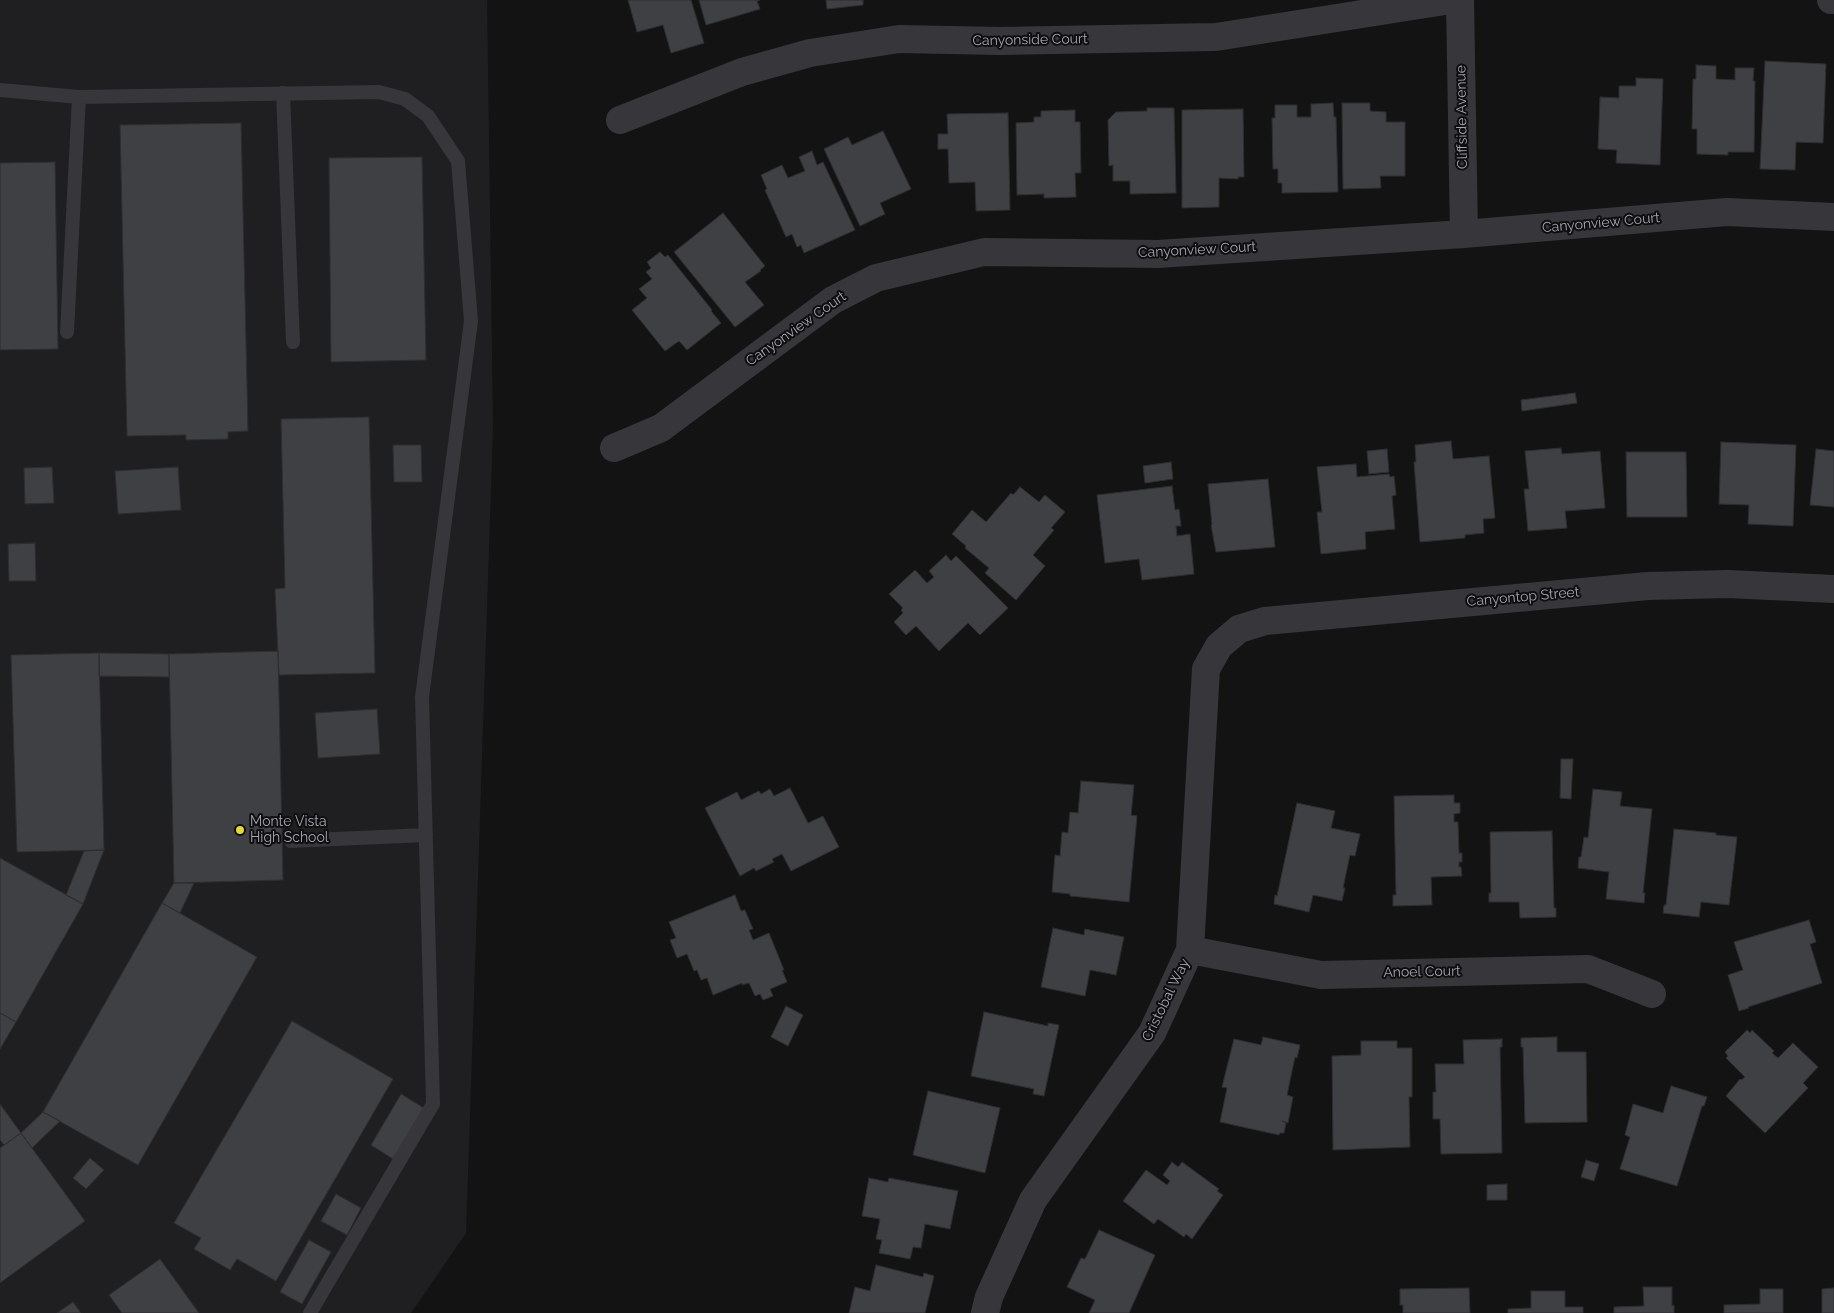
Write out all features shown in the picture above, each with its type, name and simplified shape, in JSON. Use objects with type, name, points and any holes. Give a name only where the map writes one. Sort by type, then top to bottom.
[{"type":"street","name":"Canyonside Court","points":[[620,120],[742,72],[810,53],[899,39],[1000,41],[1216,37],[1451,0]]},
{"type":"street","name":"Cliffside Avenue","points":[[1460,0],[1464,234]]},
{"type":"street","name":"Canyonview Court","points":[[614,448],[661,428],[833,300],[876,278],[984,252],[1158,254],[1464,234],[1727,212],[1834,217]]},
{"type":"street","name":"Canyontop Street","points":[[1219,646],[1239,630],[1265,621],[1648,586],[1728,584],[1834,589]]},
{"type":"street","name":"Cristobal Way","points":[[985,1313],[989,1296],[1033,1200],[1152,1033],[1190,950],[1206,669],[1219,646]]},
{"type":"street","name":"Anoel Court","points":[[1190,950],[1321,975],[1588,969],[1652,994]]},
{"type":"lane","points":[[0,90],[79,97],[379,92],[405,99],[428,116],[458,161],[471,321],[422,697],[432,1104],[310,1313]]},
{"type":"lane","points":[[283,93],[293,342]]},
{"type":"lane","points":[[67,332],[79,97]]},
{"type":"lane","points":[[291,841],[426,835]]},
{"type":"shaded area","name":"Monte Vista High School","points":[[0,0],[487,0],[493,428],[466,1233],[411,1313],[0,1313]]},
{"type":"building","points":[[628,0],[691,0],[704,43],[671,53],[663,25],[637,32]]},
{"type":"building","points":[[699,0],[760,0],[757,1],[760,9],[706,25]]},
{"type":"building","points":[[826,0],[863,0],[863,5],[827,9]]},
{"type":"building","points":[[1765,61],[1826,64],[1823,143],[1796,142],[1795,170],[1760,169]]},
{"type":"building","points":[[1696,65],[1716,66],[1716,79],[1735,80],[1735,68],[1754,68],[1754,152],[1728,152],[1728,155],[1697,154],[1697,129],[1692,129],[1693,79],[1696,79]]},
{"type":"building","points":[[1636,78],[1663,79],[1660,165],[1616,163],[1617,150],[1598,149],[1600,97],[1619,98],[1619,86],[1636,86]]},
{"type":"building","points":[[1333,103],[1334,117],[1336,117],[1338,192],[1282,193],[1282,183],[1278,183],[1278,169],[1273,169],[1272,118],[1275,118],[1275,105],[1297,105],[1297,117],[1311,117],[1311,104]]},
{"type":"building","points":[[1342,103],[1370,103],[1370,111],[1386,112],[1386,122],[1405,122],[1405,176],[1380,176],[1381,188],[1343,189]]},
{"type":"building","points":[[1147,108],[1174,108],[1176,193],[1130,194],[1130,181],[1113,181],[1113,165],[1109,166],[1108,120],[1116,112],[1147,111]]},
{"type":"building","points":[[1243,109],[1244,177],[1238,177],[1238,179],[1219,178],[1219,207],[1182,208],[1182,110]]},
{"type":"building","points":[[1075,110],[1075,122],[1080,122],[1081,173],[1075,173],[1076,197],[1044,198],[1044,194],[1017,195],[1016,123],[1034,122],[1034,117],[1041,117],[1041,111]]},
{"type":"building","points":[[1008,113],[1010,210],[976,211],[975,182],[949,183],[948,149],[938,149],[938,134],[948,134],[947,114]]},
{"type":"building","points":[[241,123],[248,431],[228,432],[228,439],[186,440],[186,435],[127,436],[120,125]]},
{"type":"building","points":[[883,131],[911,189],[880,203],[885,214],[860,226],[824,149],[848,137],[852,145]]},
{"type":"building","points":[[812,151],[817,165],[823,162],[855,230],[804,253],[801,245],[797,247],[792,234],[786,237],[765,190],[767,189],[761,175],[782,165],[788,178],[805,171],[799,157]]},
{"type":"building","points":[[422,157],[426,360],[331,362],[329,158]]},
{"type":"building","points":[[55,162],[58,349],[0,350],[0,163]]},
{"type":"building","points":[[723,213],[765,266],[745,282],[764,305],[735,327],[674,252]]},
{"type":"building","points":[[660,252],[665,257],[668,255],[721,323],[687,350],[679,341],[665,351],[632,310],[647,298],[639,289],[652,279],[646,272],[651,268],[647,262]]},
{"type":"building","points":[[1575,393],[1577,403],[1522,411],[1521,400]]},
{"type":"building","points":[[369,417],[375,673],[279,675],[275,589],[285,588],[281,419]]},
{"type":"building","points":[[1451,441],[1453,459],[1489,456],[1495,518],[1483,519],[1484,533],[1465,535],[1465,538],[1420,542],[1414,462],[1416,462],[1415,445]]},
{"type":"building","points":[[1721,442],[1796,445],[1793,526],[1748,524],[1749,505],[1719,504]]},
{"type":"building","points":[[393,445],[421,445],[422,482],[394,482]]},
{"type":"building","points":[[1561,448],[1562,454],[1600,451],[1605,508],[1565,511],[1567,528],[1528,531],[1524,489],[1529,489],[1525,451]]},
{"type":"building","points":[[1387,449],[1389,472],[1369,474],[1367,451]]},
{"type":"building","points":[[1816,449],[1834,451],[1834,507],[1810,505]]},
{"type":"building","points":[[1626,452],[1686,452],[1687,517],[1627,517]]},
{"type":"building","points":[[1171,462],[1173,479],[1145,483],[1143,466]]},
{"type":"building","points":[[1356,464],[1357,477],[1389,474],[1390,477],[1394,476],[1396,495],[1392,496],[1395,529],[1365,532],[1366,549],[1321,554],[1317,512],[1322,512],[1317,467]]},
{"type":"building","points":[[52,467],[54,503],[25,504],[24,468]]},
{"type":"building","points":[[178,467],[181,510],[118,514],[115,471]]},
{"type":"building","points":[[1268,479],[1275,547],[1216,552],[1211,525],[1208,484]]},
{"type":"building","points":[[1172,486],[1175,510],[1179,509],[1181,526],[1176,526],[1177,536],[1190,534],[1194,574],[1142,580],[1139,559],[1105,563],[1097,495]]},
{"type":"building","points":[[1020,487],[1039,502],[1045,495],[1065,512],[1051,528],[1054,530],[1033,555],[1045,566],[1016,600],[985,573],[989,568],[965,548],[966,546],[952,534],[972,510],[986,522],[1011,493],[1013,495]]},
{"type":"building","points":[[35,543],[36,581],[9,581],[8,544]]},
{"type":"building","points":[[946,555],[951,561],[956,556],[1008,608],[980,635],[968,623],[939,651],[916,626],[906,635],[894,622],[903,613],[901,610],[903,608],[889,594],[915,570],[927,583],[934,577],[929,571]]},
{"type":"building","points":[[278,651],[283,880],[174,883],[169,654]]},
{"type":"building","points":[[99,653],[104,850],[17,852],[11,655]]},
{"type":"building","points":[[99,653],[169,654],[169,677],[99,676]]},
{"type":"building","points":[[377,709],[380,754],[318,758],[315,713]]},
{"type":"building","points":[[1561,759],[1573,759],[1571,799],[1560,798]]},
{"type":"building","points":[[1081,781],[1134,785],[1131,815],[1137,816],[1129,902],[1070,896],[1070,894],[1052,892],[1055,855],[1060,856],[1062,832],[1068,833],[1070,812],[1078,813]]},
{"type":"building","points":[[790,788],[808,823],[823,816],[839,847],[791,871],[782,854],[772,859],[774,862],[756,871],[754,868],[740,876],[705,808],[737,792],[741,800],[759,791],[761,794],[770,789],[774,796]]},
{"type":"building","points":[[1593,789],[1622,792],[1620,806],[1652,809],[1643,893],[1645,893],[1644,903],[1606,899],[1609,872],[1578,868],[1584,837],[1588,838]]},
{"type":"building","points":[[1454,795],[1454,803],[1460,803],[1460,813],[1454,814],[1454,822],[1458,822],[1459,853],[1462,853],[1462,862],[1459,862],[1459,867],[1461,867],[1462,876],[1431,877],[1432,905],[1393,906],[1393,895],[1396,895],[1394,796]]},
{"type":"building","points":[[1297,803],[1335,811],[1331,828],[1360,834],[1355,856],[1350,855],[1342,901],[1313,895],[1309,912],[1274,904]]},
{"type":"building","points":[[1674,829],[1737,837],[1729,905],[1701,902],[1699,917],[1663,913],[1664,905],[1666,905]]},
{"type":"building","points":[[1552,831],[1554,908],[1556,908],[1556,917],[1520,918],[1519,902],[1489,902],[1489,893],[1491,893],[1490,832]]},
{"type":"building","points":[[104,850],[83,904],[66,895],[84,851]]},
{"type":"building","points":[[0,858],[83,904],[16,1022],[0,1013]]},
{"type":"building","points":[[174,883],[194,883],[180,913],[162,903]]},
{"type":"building","points":[[735,895],[741,911],[745,910],[753,929],[749,930],[753,940],[769,933],[784,970],[782,970],[787,982],[770,989],[773,996],[763,1000],[760,994],[755,996],[749,983],[742,985],[742,983],[713,995],[707,978],[701,980],[697,970],[694,971],[687,954],[677,958],[670,940],[676,938],[669,922]]},
{"type":"building","points":[[162,903],[257,957],[138,1165],[43,1112]]},
{"type":"building","points":[[1809,920],[1816,942],[1810,944],[1822,983],[1739,1011],[1728,975],[1743,970],[1734,942]]},
{"type":"building","points":[[1053,928],[1084,935],[1085,929],[1124,937],[1116,975],[1090,970],[1085,996],[1041,987]]},
{"type":"building","points":[[786,1006],[803,1015],[788,1046],[771,1037]]},
{"type":"building","points":[[984,1012],[1048,1026],[1048,1023],[1059,1025],[1044,1096],[1033,1094],[1034,1089],[971,1076]]},
{"type":"building","points":[[0,1013],[16,1022],[0,1049]]},
{"type":"building","points":[[292,1021],[393,1079],[276,1281],[237,1259],[230,1270],[194,1249],[201,1238],[174,1223]]},
{"type":"building","points":[[1747,1030],[1750,1033],[1752,1030],[1774,1051],[1772,1053],[1778,1058],[1793,1043],[1818,1067],[1803,1083],[1808,1088],[1765,1133],[1726,1096],[1740,1079],[1745,1077],[1726,1058],[1728,1056],[1725,1052]]},
{"type":"building","points":[[1263,1037],[1300,1045],[1297,1058],[1295,1057],[1287,1095],[1293,1097],[1288,1123],[1282,1121],[1286,1123],[1284,1133],[1279,1135],[1220,1122],[1227,1088],[1222,1087],[1234,1039],[1261,1045]]},
{"type":"building","points":[[1557,1037],[1557,1052],[1586,1052],[1587,1122],[1525,1123],[1523,1047],[1521,1047],[1521,1038]]},
{"type":"building","points":[[1502,1039],[1502,1047],[1500,1047],[1502,1153],[1441,1154],[1440,1119],[1433,1119],[1433,1092],[1436,1092],[1435,1064],[1464,1064],[1463,1040]]},
{"type":"building","points":[[1361,1041],[1397,1041],[1397,1048],[1412,1048],[1412,1097],[1409,1097],[1410,1147],[1333,1150],[1332,1056],[1361,1055]]},
{"type":"building","points":[[1671,1086],[1707,1097],[1704,1106],[1702,1106],[1677,1186],[1620,1169],[1630,1137],[1625,1135],[1633,1104],[1663,1113]]},
{"type":"building","points":[[928,1091],[1000,1108],[985,1173],[913,1155]]},
{"type":"building","points":[[401,1094],[424,1108],[393,1159],[371,1145]]},
{"type":"building","points":[[0,1104],[21,1133],[4,1145],[0,1140]]},
{"type":"building","points":[[43,1112],[60,1121],[32,1148],[21,1133]]},
{"type":"building","points":[[21,1133],[85,1221],[0,1283],[0,1148]]},
{"type":"building","points":[[90,1158],[104,1170],[86,1189],[73,1178]]},
{"type":"building","points":[[1586,1160],[1599,1164],[1594,1181],[1581,1177]]},
{"type":"building","points":[[1172,1162],[1178,1167],[1182,1162],[1219,1189],[1217,1191],[1223,1195],[1192,1239],[1186,1234],[1184,1237],[1158,1219],[1154,1224],[1123,1201],[1146,1170],[1167,1185],[1170,1181],[1163,1175]]},
{"type":"building","points":[[869,1178],[888,1182],[889,1178],[958,1191],[950,1229],[925,1224],[921,1248],[913,1247],[910,1259],[879,1253],[882,1240],[876,1239],[880,1219],[862,1216]]},
{"type":"building","points":[[1507,1184],[1507,1200],[1487,1200],[1487,1185]]},
{"type":"building","points":[[336,1194],[361,1208],[347,1235],[321,1221]]},
{"type":"building","points":[[1099,1230],[1155,1255],[1129,1313],[1089,1313],[1095,1300],[1067,1287],[1081,1258],[1085,1259]]},
{"type":"building","points":[[309,1240],[331,1252],[302,1304],[280,1292]]},
{"type":"building","points":[[160,1259],[199,1313],[122,1313],[109,1295]]},
{"type":"building","points":[[876,1265],[923,1277],[924,1273],[934,1276],[925,1313],[849,1313],[855,1287],[870,1291]]},
{"type":"building","points":[[1643,1287],[1672,1287],[1674,1313],[1614,1313],[1614,1307],[1644,1306]]},
{"type":"building","points":[[1469,1288],[1470,1313],[1403,1313],[1403,1305],[1400,1305],[1400,1289]]},
{"type":"building","points":[[1834,1288],[1834,1313],[1822,1313],[1822,1289]]},
{"type":"building","points":[[1760,1289],[1783,1289],[1783,1313],[1724,1313],[1724,1305],[1760,1304]]},
{"type":"building","points":[[1531,1291],[1565,1291],[1565,1307],[1583,1307],[1583,1313],[1508,1313],[1508,1309],[1531,1308]]},
{"type":"building","points":[[73,1302],[81,1313],[57,1313]]},
{"type":"place","name":"Monte Vista High School","points":[[240,830]]}]
